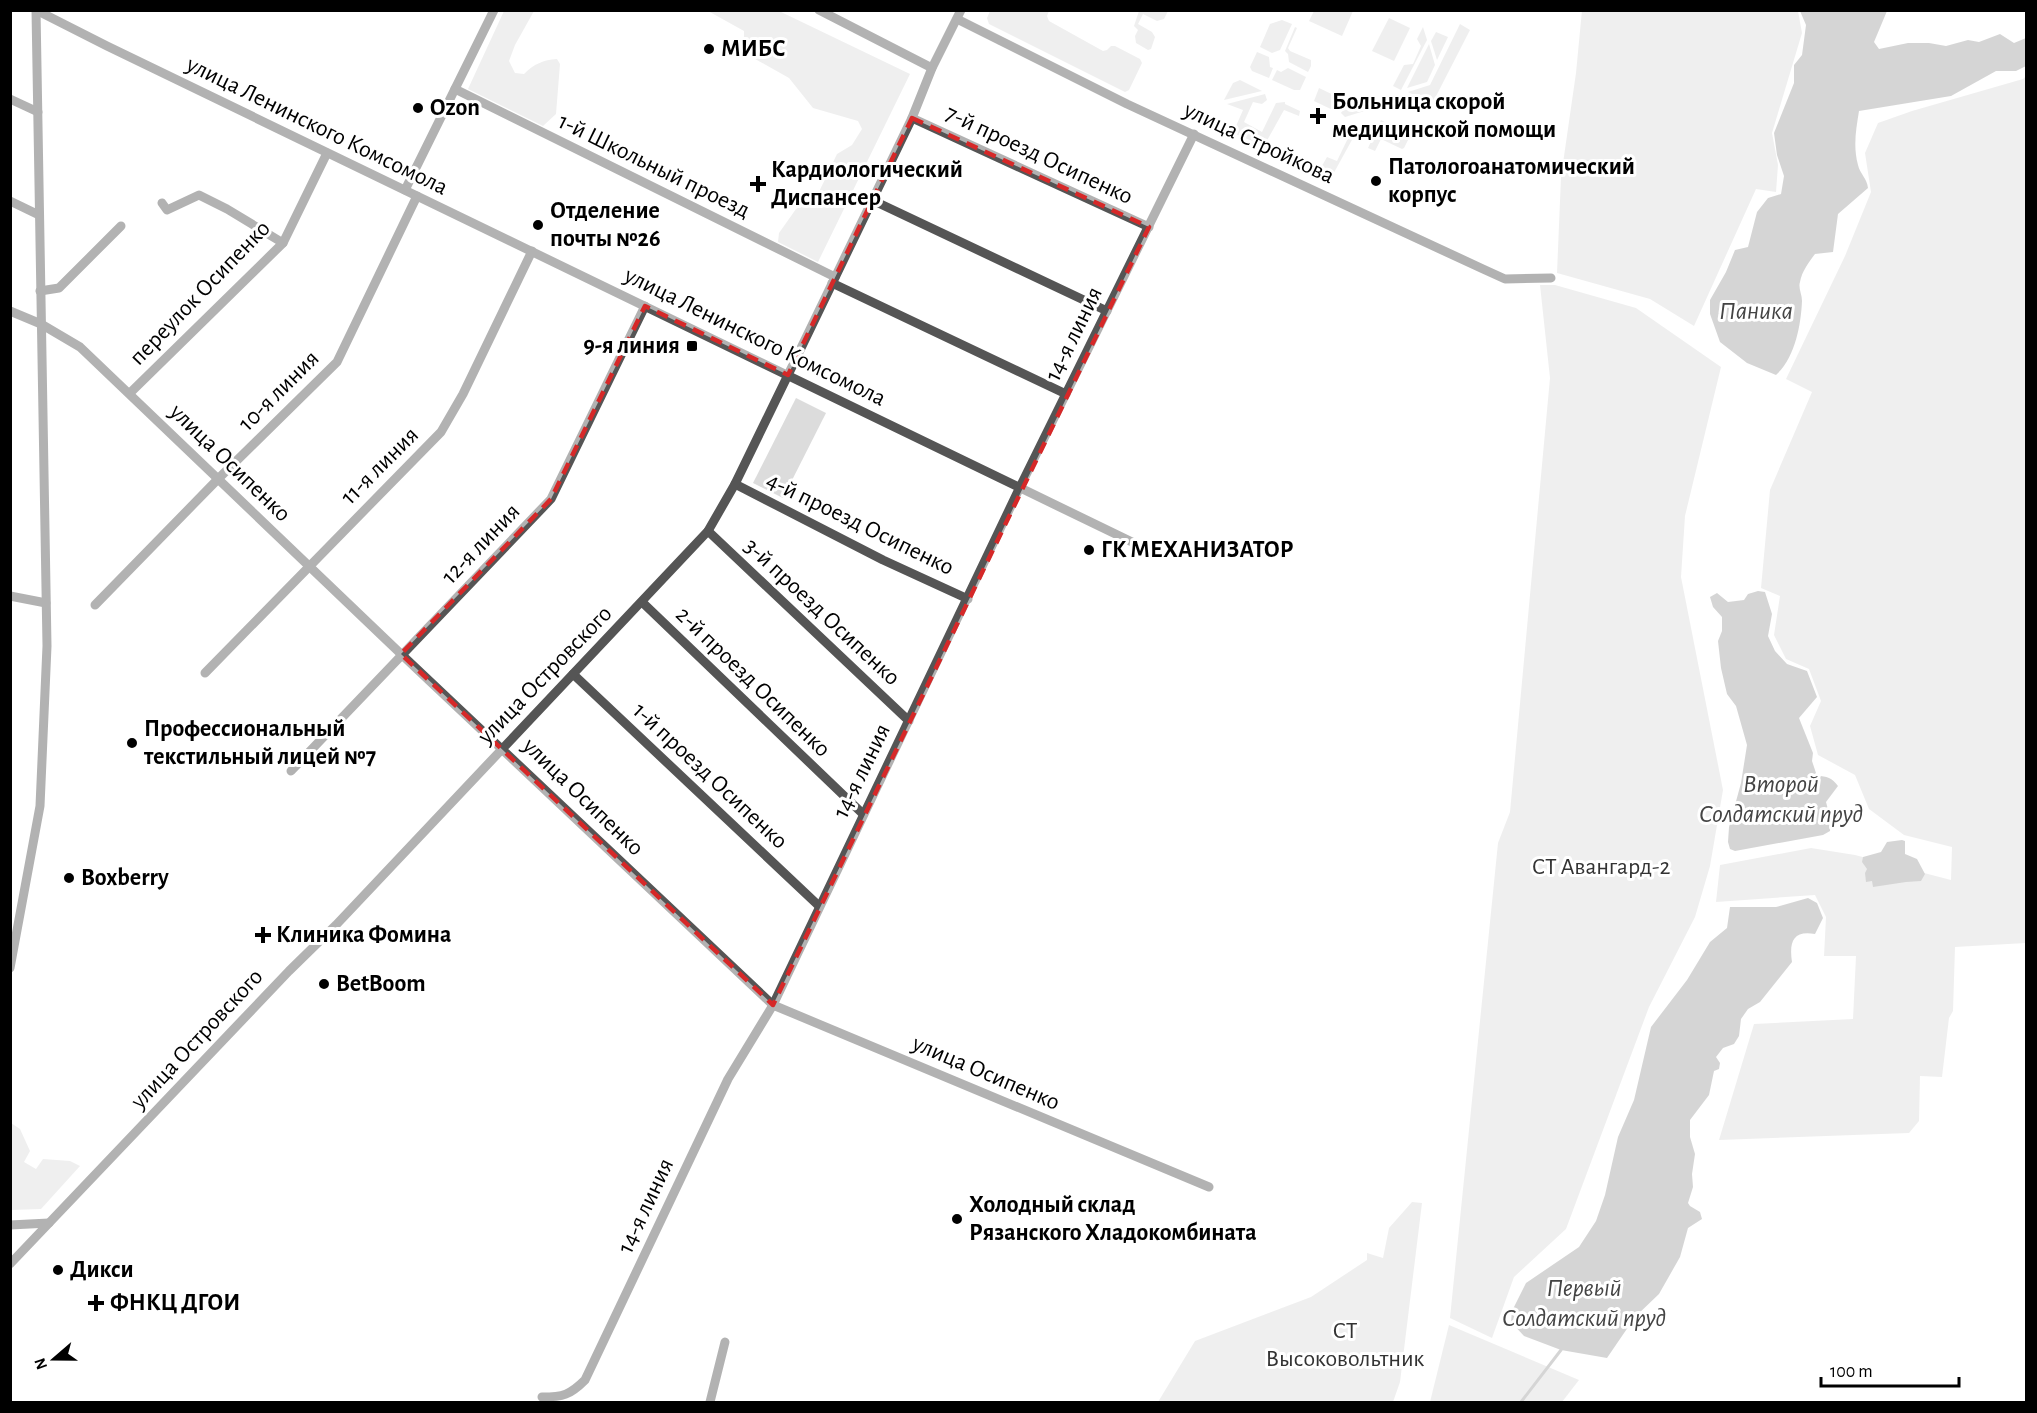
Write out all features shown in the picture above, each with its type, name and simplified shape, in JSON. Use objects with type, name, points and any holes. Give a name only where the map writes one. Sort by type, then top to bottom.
[{"type":"street","points":[[10,968],[40,806],[47,646],[36,10]]},
{"type":"street","name":"улица Ленинского Комсомола","points":[[36,10],[1132,542]]},
{"type":"street","points":[[405,190],[494,10]]},
{"type":"street","points":[[819,10],[932,68]]},
{"type":"street","name":"улица Островского","points":[[10,1264],[281,979],[336,925],[708,531],[735,484],[912,118],[932,68],[959,15]]},
{"type":"street","name":"улица Стройкова","points":[[959,15],[1127,104],[1505,279],[1551,278]]},
{"type":"street","name":"1-й Школьный проезд","points":[[456,89],[1066,394]]},
{"type":"street","points":[[10,99],[38,112]]},
{"type":"street","name":"7-й проезд Осипенко","points":[[912,118],[1149,227]]},
{"type":"street","name":"14-я линия","points":[[542,1396],[558,1397],[573,1392],[585,1380],[728,1079],[773,1005],[1020,487],[1194,134]]},
{"type":"street","name":"переулок Осипенко","points":[[130,393],[283,243],[327,153]]},
{"type":"street","points":[[162,203],[167,210],[199,195],[283,243]]},
{"type":"street","name":"10-я линия","points":[[95,605],[337,362],[417,196]]},
{"type":"street","points":[[872,200],[1107,311]]},
{"type":"street","points":[[10,201],[39,215]]},
{"type":"street","points":[[40,291],[59,288],[121,226]]},
{"type":"street","name":"11-я линия","points":[[205,673],[441,432],[463,394],[532,252]]},
{"type":"street","name":"12-я линия","points":[[291,771],[551,499],[645,306]]},
{"type":"street","name":"улица Осипенко","points":[[10,311],[41,324],[80,346],[401,654],[773,1005],[1209,1187]]},
{"type":"street","name":"4-й проезд Осипенко","points":[[735,484],[883,560],[968,599]]},
{"type":"street","name":"3-й проезд Осипенко","points":[[708,531],[909,721]]},
{"type":"street","points":[[10,596],[46,603]]},
{"type":"street","name":"2-й проезд Осипенко","points":[[642,602],[863,814]]},
{"type":"street","name":"1-й проезд Осипенко","points":[[573,674],[819,906]]},
{"type":"street","points":[[10,1225],[49,1223]]},
{"type":"street","points":[[710,1402],[725,1342]]},
{"type":"highlighted area","points":[[912,118],[1149,227],[773,1005],[401,654],[551,499],[645,306],[788,375]]},
{"type":"green space","points":[[1314,10],[1353,11],[1342,36],[1309,21]]},
{"type":"green space","points":[[1582,10],[1798,11],[1802,33],[1772,133],[1778,165],[1776,192],[1756,189],[1694,326],[1650,299],[1557,273],[1561,177],[1576,73]]},
{"type":"green space","points":[[504,11],[534,11],[509,61],[515,73],[524,74],[535,65],[547,60],[557,59],[560,64],[556,114],[543,126],[468,89]]},
{"type":"green space","points":[[708,11],[779,11],[910,74],[818,262],[778,242],[779,233],[796,209],[817,196],[837,154],[852,145],[862,129],[858,121],[813,108],[789,78],[748,55],[744,45],[744,31]]},
{"type":"green space","points":[[990,11],[1049,11],[1047,16],[1049,21],[1103,51],[1115,46],[1140,59],[1142,63],[1129,90],[1125,92],[989,24],[987,18]]},
{"type":"green space","points":[[1139,11],[1168,11],[1164,19],[1157,21],[1143,14],[1138,24],[1152,32],[1155,37],[1151,49],[1148,50],[1136,43],[1135,36],[1138,30],[1134,26]]},
{"type":"green space","points":[[1389,18],[1410,28],[1394,61],[1372,51]]},
{"type":"green space","points":[[1282,20],[1292,24],[1280,50],[1272,53],[1260,47],[1270,24]]},
{"type":"green space","points":[[1460,24],[1470,30],[1432,104],[1408,92],[1430,85]]},
{"type":"green space","points":[[1295,27],[1297,28],[1288,48],[1311,60],[1308,72],[1289,62],[1285,51]]},
{"type":"green space","points":[[1423,27],[1427,40],[1401,90],[1393,86],[1404,65],[1413,64],[1421,46],[1417,39]]},
{"type":"green space","points":[[1436,32],[1448,37],[1437,60],[1431,41]]},
{"type":"green space","points":[[1429,44],[1435,65],[1427,82],[1407,88]]},
{"type":"green space","points":[[1257,52],[1269,57],[1270,67],[1273,68],[1269,78],[1252,71],[1250,67]]},
{"type":"green space","points":[[1288,68],[1306,77],[1300,90],[1294,90],[1272,80],[1277,70],[1281,72]]},
{"type":"green space","points":[[2026,76],[2026,943],[1955,947],[1953,1011],[1949,1018],[1942,1077],[1920,1076],[1919,1121],[1909,1133],[1719,1140],[1754,1024],[1853,1019],[1856,956],[1824,956],[1826,917],[1815,895],[1716,902],[1720,865],[1811,848],[1855,855],[1951,880],[1952,847],[1904,835],[1869,809],[1855,775],[1818,755],[1810,726],[1821,701],[1809,669],[1786,659],[1774,635],[1780,596],[1761,588],[1770,490],[1812,392],[1786,379],[1845,256],[1871,192],[1865,153],[1878,123],[2023,79]]},
{"type":"green space","points":[[1240,80],[1262,91],[1224,100],[1233,83]]},
{"type":"green space","points":[[1319,88],[1344,100],[1337,112],[1314,101]]},
{"type":"green space","points":[[1265,94],[1267,100],[1262,104],[1253,102],[1244,122],[1262,132],[1276,103],[1285,102],[1300,111],[1299,116],[1284,110],[1264,146],[1233,133],[1243,110],[1227,104]]},
{"type":"green space","points":[[1352,94],[1373,103],[1371,109],[1345,117],[1341,113]]},
{"type":"green space","points":[[1381,120],[1410,136],[1404,148],[1381,139],[1375,151],[1368,148]]},
{"type":"green space","points":[[1349,136],[1353,138],[1331,178],[1318,173],[1327,157],[1337,161]]},
{"type":"green space","name":"СТ Авангард-2","points":[[1540,285],[1555,285],[1636,308],[1721,367],[1685,516],[1681,577],[1723,790],[1710,866],[1695,917],[1649,1007],[1566,1229],[1514,1277],[1492,1338],[1450,1318],[1498,843],[1510,812],[1550,378]]},
{"type":"green space","points":[[796,398],[826,413],[783,498],[753,483]]},
{"type":"green space","points":[[11,1123],[20,1129],[30,1151],[24,1162],[36,1169],[43,1159],[70,1161],[80,1166],[41,1209],[11,1210]]},
{"type":"green space","name":"СТ Высоковольтник","points":[[1412,1202],[1422,1203],[1400,1382],[1393,1402],[1158,1402],[1195,1341],[1311,1297],[1367,1260],[1367,1253],[1383,1258],[1389,1228]]},
{"type":"green space","points":[[1449,1325],[1579,1380],[1562,1402],[1430,1402]]},
{"type":"water","name":"Паника","points":[[1800,11],[1887,11],[1874,42],[1879,49],[1908,43],[1946,46],[1968,40],[1979,42],[2000,34],[2014,43],[2026,38],[2026,66],[2016,71],[1996,71],[1951,96],[1859,111],[1856,158],[1868,188],[1838,214],[1833,252],[1815,254],[1804,270],[1800,284],[1802,298],[1796,341],[1788,360],[1776,375],[1747,363],[1720,342],[1710,314],[1710,300],[1735,250],[1748,247],[1757,212],[1768,198],[1781,194],[1784,176],[1777,155],[1774,133],[1794,83],[1794,65],[1802,55],[1806,25]]},
{"type":"water","name":"Второй Солдатский пруд","points":[[1758,591],[1765,592],[1772,614],[1768,636],[1775,651],[1787,664],[1807,671],[1817,697],[1799,718],[1813,753],[1812,761],[1817,776],[1829,778],[1838,786],[1826,802],[1831,821],[1830,831],[1823,835],[1735,851],[1730,849],[1728,842],[1729,827],[1741,783],[1747,745],[1736,706],[1727,694],[1718,641],[1722,631],[1722,617],[1713,607],[1710,597],[1717,593],[1728,602],[1744,600],[1748,594]]},
{"type":"water","points":[[1905,841],[1905,854],[1917,859],[1925,874],[1921,881],[1873,887],[1872,881],[1866,882],[1867,869],[1862,862],[1863,857],[1881,852],[1887,842]]},
{"type":"water","name":"Первый Солдатский пруд","points":[[1808,898],[1817,903],[1823,918],[1815,934],[1802,934],[1794,939],[1791,949],[1792,962],[1760,1002],[1748,1009],[1741,1019],[1739,1036],[1734,1044],[1723,1048],[1716,1057],[1720,1063],[1719,1069],[1714,1071],[1709,1095],[1690,1120],[1690,1137],[1695,1154],[1693,1187],[1688,1203],[1700,1212],[1702,1219],[1688,1228],[1680,1257],[1659,1294],[1635,1317],[1607,1358],[1561,1350],[1524,1336],[1511,1322],[1512,1311],[1526,1283],[1579,1247],[1596,1221],[1605,1195],[1618,1137],[1634,1100],[1651,1027],[1687,980],[1710,942],[1727,928],[1730,907],[1776,907]]},
{"type":"waterway","name":"Паника","points":[[1521,1402],[1561,1350]]},
{"type":"place","name":"МИБС","points":[[709,49]]},
{"type":"place","name":"Ozon","points":[[418,108]]},
{"type":"place","name":"Больница скорой медицинской помощи","points":[[1318,116]]},
{"type":"place","name":"Патологоанатомический корпус","points":[[1376,181]]},
{"type":"place","name":"Кардиологический Диспансер","points":[[758,184]]},
{"type":"place","name":"Отделение почты №26","points":[[538,225]]},
{"type":"place","name":"9-я линия","points":[[692,346]]},
{"type":"place","name":"ГК МЕХАНИЗАТОР","points":[[1089,550]]},
{"type":"place","name":"Профессиональный текстильный лицей №7","points":[[132,743]]},
{"type":"place","name":"Boxberry","points":[[69,878]]},
{"type":"place","name":"Клиника Фомина","points":[[263,935]]},
{"type":"place","name":"BetBoom","points":[[324,984]]},
{"type":"place","name":"Холодный склад Рязанского Хладокомбината","points":[[957,1219]]},
{"type":"place","name":"Дикси","points":[[58,1270]]},
{"type":"place","name":"ФНКЦ ДГОИ","points":[[96,1303]]}]
